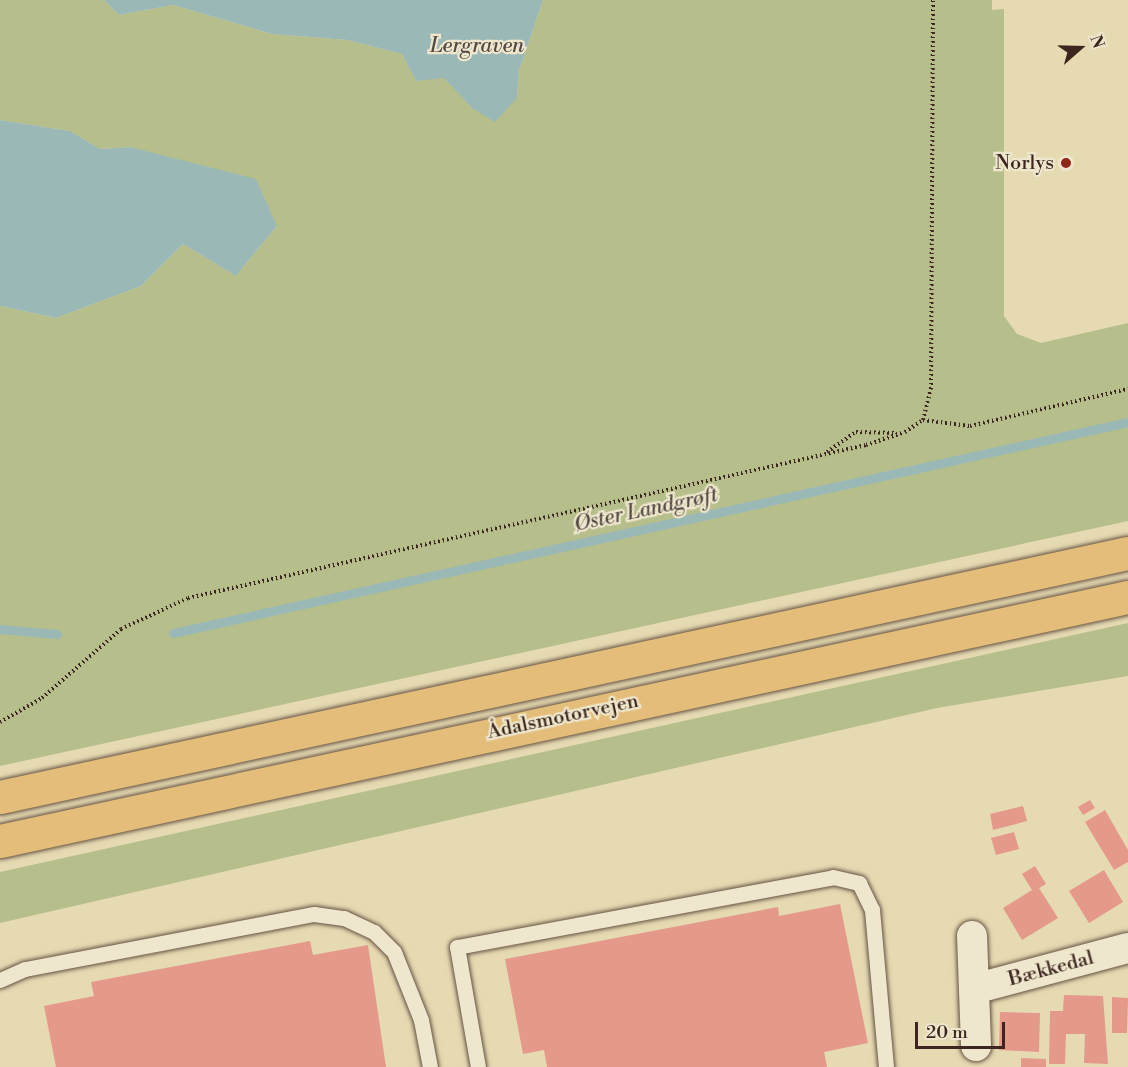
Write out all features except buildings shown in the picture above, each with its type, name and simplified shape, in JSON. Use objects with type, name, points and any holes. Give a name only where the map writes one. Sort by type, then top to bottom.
[{"type":"highway","name":"Ådalsmotorvejen","points":[[0,797],[1128,554]]},
{"type":"highway","name":"Ådalsmotorvejen","points":[[0,841],[1128,597]]},
{"type":"street","points":[[972,936],[976,1046]]},
{"type":"street","name":"Bækkedal","points":[[974,989],[1128,948]]},
{"type":"lane","points":[[478,1067],[457,947],[833,876],[858,883],[872,910],[886,1067]]},
{"type":"lane","points":[[0,980],[25,969],[314,914],[344,918],[374,932],[394,952],[421,1020],[430,1067]]},
{"type":"path","points":[[923,420],[931,389],[933,0]]},
{"type":"path","points":[[0,722],[42,698],[121,629],[188,598],[824,455],[900,434],[923,420],[970,426],[1128,389]]},
{"type":"path","points":[[824,455],[856,432],[900,434]]},
{"type":"green space","points":[[0,0],[104,0],[119,15],[173,5],[272,34],[348,40],[402,54],[416,81],[444,77],[472,108],[517,98],[519,71],[543,0],[992,0],[992,10],[1004,9],[1004,316],[1017,334],[1041,343],[1128,323],[1128,521],[0,766],[0,306],[56,318],[141,286],[183,244],[236,276],[277,226],[130,147],[100,149],[70,131],[0,120]]},
{"type":"green space","points":[[1128,623],[1128,676],[937,708],[0,923],[0,872]]},
{"type":"water","name":"Lergraven","points":[[104,0],[543,0],[519,71],[517,98],[495,122],[472,108],[444,78],[416,81],[402,54],[348,40],[272,34],[173,5],[119,15]]},
{"type":"water","points":[[0,120],[70,131],[100,149],[130,147],[256,179],[277,226],[236,276],[183,244],[141,286],[56,318],[0,306]]},
{"type":"waterway","name":"Øster Landgrøft","points":[[173,633],[1128,422]]},
{"type":"waterway","name":"Øster Landgrøft","points":[[0,629],[57,634]]},
{"type":"place","name":"Norlys","points":[[1066,163]]}]
